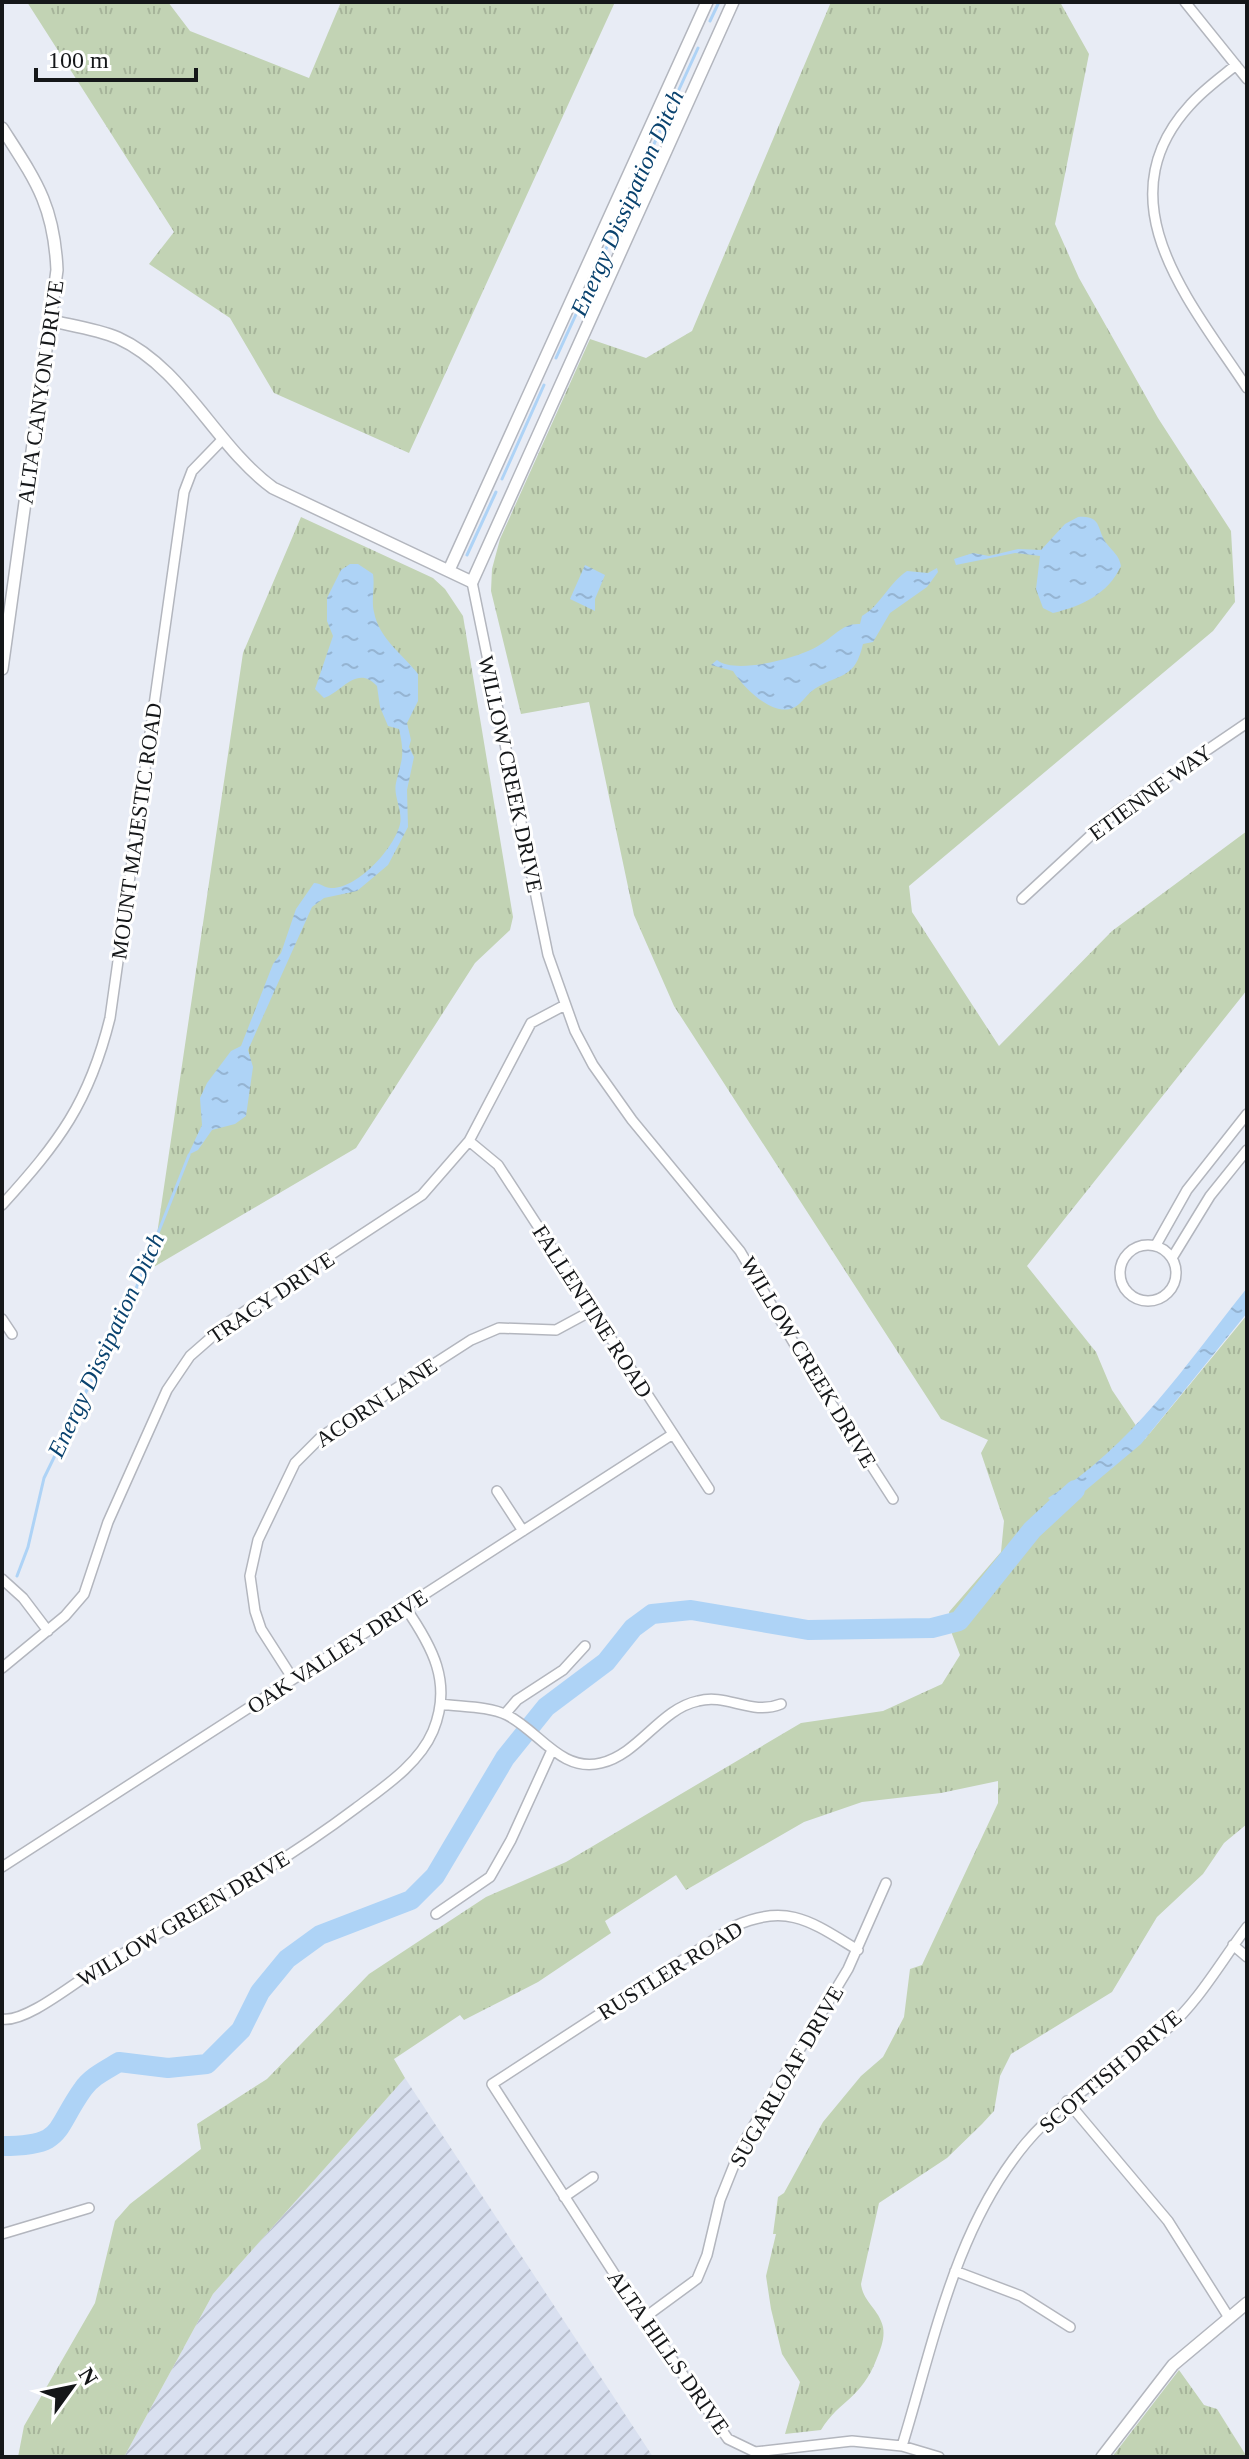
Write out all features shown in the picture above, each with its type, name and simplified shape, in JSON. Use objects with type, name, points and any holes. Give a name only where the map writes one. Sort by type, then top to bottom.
[{"type":"street","points":[[449,570],[707,2]]},
{"type":"street","points":[[52,321],[101,332],[137,349],[167,375],[222,440],[273,488],[472,582],[733,2]]},
{"type":"street","points":[[1185,2],[1247,79]]},
{"type":"street","points":[[1236,65],[1197,97],[1175,125],[1156,172],[1152,212],[1165,259],[1247,388]]},
{"type":"street","name":"ALTA CANYON DRIVE","points":[[2,128],[38,185],[55,228],[57,270],[52,321],[7,601],[2,669]]},
{"type":"street","name":"MOUNT MAJESTIC ROAD","points":[[2,1205],[70,1124],[101,1055],[110,1018],[184,492],[192,471],[222,440]]},
{"type":"street","name":"WILLOW CREEK DRIVE","points":[[472,582],[548,955],[565,1005],[593,1065],[612,1094],[716,1220],[756,1275],[809,1369],[893,1499]]},
{"type":"street","name":"ETIENNE WAY","points":[[1022,899],[1116,812],[1247,723]]},
{"type":"street","name":"TRACY DRIVE","points":[[2,1668],[48,1631],[84,1594],[108,1522],[167,1390],[190,1356],[230,1321],[422,1195],[469,1141],[531,1023],[565,1005]]},
{"type":"street","points":[[1156,1245],[1187,1190],[1247,1114]]},
{"type":"street","name":"FALLENTINE ROAD","points":[[469,1141],[498,1165],[709,1489]]},
{"type":"street","points":[[1172,1258],[1210,1196],[1247,1150]]},
{"type":"street","points":[[1142,1245],[1156,1245],[1172,1258],[1176,1275],[1162,1297],[1155,1301],[1140,1300],[1124,1287],[1119,1271],[1121,1264],[1142,1245]]},
{"type":"street","name":"ACORN LANE","points":[[293,1679],[261,1629],[250,1576],[258,1540],[295,1463],[322,1436],[471,1340],[499,1328],[556,1330],[593,1310]]},
{"type":"street","points":[[2,1319],[12,1334]]},
{"type":"street","name":"OAK VALLEY DRIVE","points":[[2,1867],[673,1434]]},
{"type":"street","points":[[497,1491],[523,1531]]},
{"type":"street","points":[[2,1579],[23,1598],[48,1631]]},
{"type":"street","name":"WILLOW GREEN DRIVE","points":[[2,2019],[16,2019],[29,2012],[287,1858],[369,1798],[417,1755],[433,1730],[441,1704],[441,1683],[433,1650],[405,1607]]},
{"type":"street","points":[[509,1717],[517,1700],[563,1670],[585,1646]]},
{"type":"street","points":[[441,1704],[509,1717],[572,1762],[598,1764],[623,1754],[697,1701],[714,1700],[755,1710],[781,1704]]},
{"type":"street","points":[[436,1914],[490,1877],[511,1840],[552,1750]]},
{"type":"street","name":"SUGARLOAF DRIVE","points":[[644,2318],[697,2279],[707,2255],[720,2200],[742,2145],[858,1950],[886,1883]]},
{"type":"street","name":"RUSTLER ROAD","points":[[492,2084],[735,1926],[755,1917],[794,1915],[858,1950]]},
{"type":"street","name":"SCOTTISH DRIVE","points":[[902,2446],[955,2271],[972,2229],[1005,2170],[1067,2101],[1170,2026],[1247,1927]]},
{"type":"street","points":[[1233,1945],[1247,1957]]},
{"type":"street","name":"ALTA HILLS DRIVE","points":[[492,2084],[717,2428],[742,2448],[769,2452],[852,2441],[902,2446],[939,2457]]},
{"type":"street","points":[[1067,2101],[1168,2221],[1228,2316]]},
{"type":"street","points":[[564,2197],[593,2177]]},
{"type":"street","points":[[2,2234],[89,2208]]},
{"type":"street","points":[[955,2271],[1021,2296],[1070,2327]]},
{"type":"street","points":[[1102,2457],[1173,2365],[1247,2303]]},
{"type":"shaded area","points":[[405,2078],[653,2457],[124,2457],[213,2294]]},
{"type":"green space","points":[[27,2],[168,2],[190,31],[309,78],[341,2],[615,2],[409,453],[274,393],[230,318],[149,264],[174,232]]},
{"type":"green space","points":[[831,2],[1060,2],[1089,54],[1055,224],[1079,278],[1158,418],[1231,531],[1235,602],[1213,631],[909,886],[912,912],[999,1046],[1112,931],[1247,831],[1247,990],[1027,1266],[1096,1352],[1112,1390],[1145,1439],[1247,1315],[1247,1824],[1224,1843],[1203,1874],[1157,1917],[1112,1992],[1011,2054],[1000,2076],[994,2111],[947,2158],[879,2203],[861,2284],[881,2321],[882,2343],[864,2383],[821,2430],[785,2434],[800,2382],[782,2354],[766,2276],[776,2234],[773,2234],[778,2197],[784,2193],[823,2122],[861,2076],[883,2057],[904,2017],[910,1969],[922,1965],[998,1803],[998,1781],[941,1793],[862,1802],[804,1822],[686,1890],[676,1875],[605,1921],[611,1933],[538,1982],[464,2020],[460,2015],[394,2059],[405,2078],[213,2294],[124,2457],[18,2457],[24,2426],[95,2303],[115,2221],[130,2204],[201,2149],[197,2124],[267,2079],[369,1974],[486,1897],[566,1862],[801,1723],[883,1711],[942,1684],[960,1655],[952,1634],[949,1612],[1001,1552],[1004,1521],[981,1453],[988,1440],[941,1419],[674,1006],[634,915],[589,702],[521,714],[491,591],[492,569],[500,539],[590,339],[646,358],[692,331]]},
{"type":"green space","points":[[301,517],[433,578],[445,589],[463,616],[513,917],[510,930],[475,963],[356,1148],[152,1268],[243,653]]},
{"type":"green space","points":[[1179,2370],[1204,2405],[1217,2409],[1247,2457],[1112,2457]]},
{"type":"water","points":[[1078,517],[1092,518],[1098,524],[1121,566],[1101,591],[1074,607],[1053,613],[1043,608],[1036,589],[1040,556],[1015,553],[956,565],[954,559],[973,553],[989,556],[1018,549],[1041,550],[1065,524]]},
{"type":"water","points":[[350,564],[358,564],[373,574],[373,607],[377,622],[386,638],[418,674],[418,701],[407,723],[411,740],[409,747],[414,757],[407,790],[408,827],[388,865],[357,891],[324,898],[312,907],[248,1050],[253,1067],[246,1116],[235,1124],[212,1130],[198,1150],[188,1155],[202,1125],[200,1098],[207,1083],[231,1051],[241,1046],[273,964],[281,953],[296,909],[314,883],[329,888],[342,886],[363,874],[383,855],[400,824],[395,788],[402,757],[401,738],[399,729],[388,726],[380,707],[377,686],[370,680],[356,679],[324,698],[315,689],[333,636],[327,621],[327,598],[341,570]]},
{"type":"water","points":[[585,565],[605,575],[595,599],[595,611],[570,599]]},
{"type":"water","points":[[937,568],[938,572],[927,587],[890,613],[873,642],[863,644],[856,664],[846,674],[816,688],[793,708],[785,710],[767,704],[750,692],[733,671],[711,665],[717,660],[738,666],[767,663],[809,651],[843,628],[860,624],[862,616],[907,571],[928,573]]},
{"type":"water","points":[[1247,1288],[1247,1313],[1141,1444],[1061,1511],[1048,1498],[1106,1454],[1132,1429]]},
{"type":"waterway","name":"Energy Dissipation Ditch","points":[[710,21],[719,2]]},
{"type":"waterway","name":"Energy Dissipation Ditch","points":[[556,358],[698,48]]},
{"type":"waterway","name":"Energy Dissipation Ditch","points":[[502,479],[544,385]]},
{"type":"waterway","name":"Energy Dissipation Ditch","points":[[467,555],[496,492]]},
{"type":"waterway","name":"Energy Dissipation Ditch","points":[[17,1576],[28,1547],[44,1478],[135,1291],[189,1155]]},
{"type":"waterway","points":[[2,2146],[37,2143],[47,2139],[61,2125],[86,2085],[119,2062],[168,2068],[207,2064],[241,2030],[260,1992],[287,1959],[320,1935],[411,1900],[435,1876],[505,1758],[546,1707],[606,1662],[633,1628],[652,1614],[691,1610],[808,1630],[932,1628],[959,1621],[1032,1530],[1075,1490]]}]
